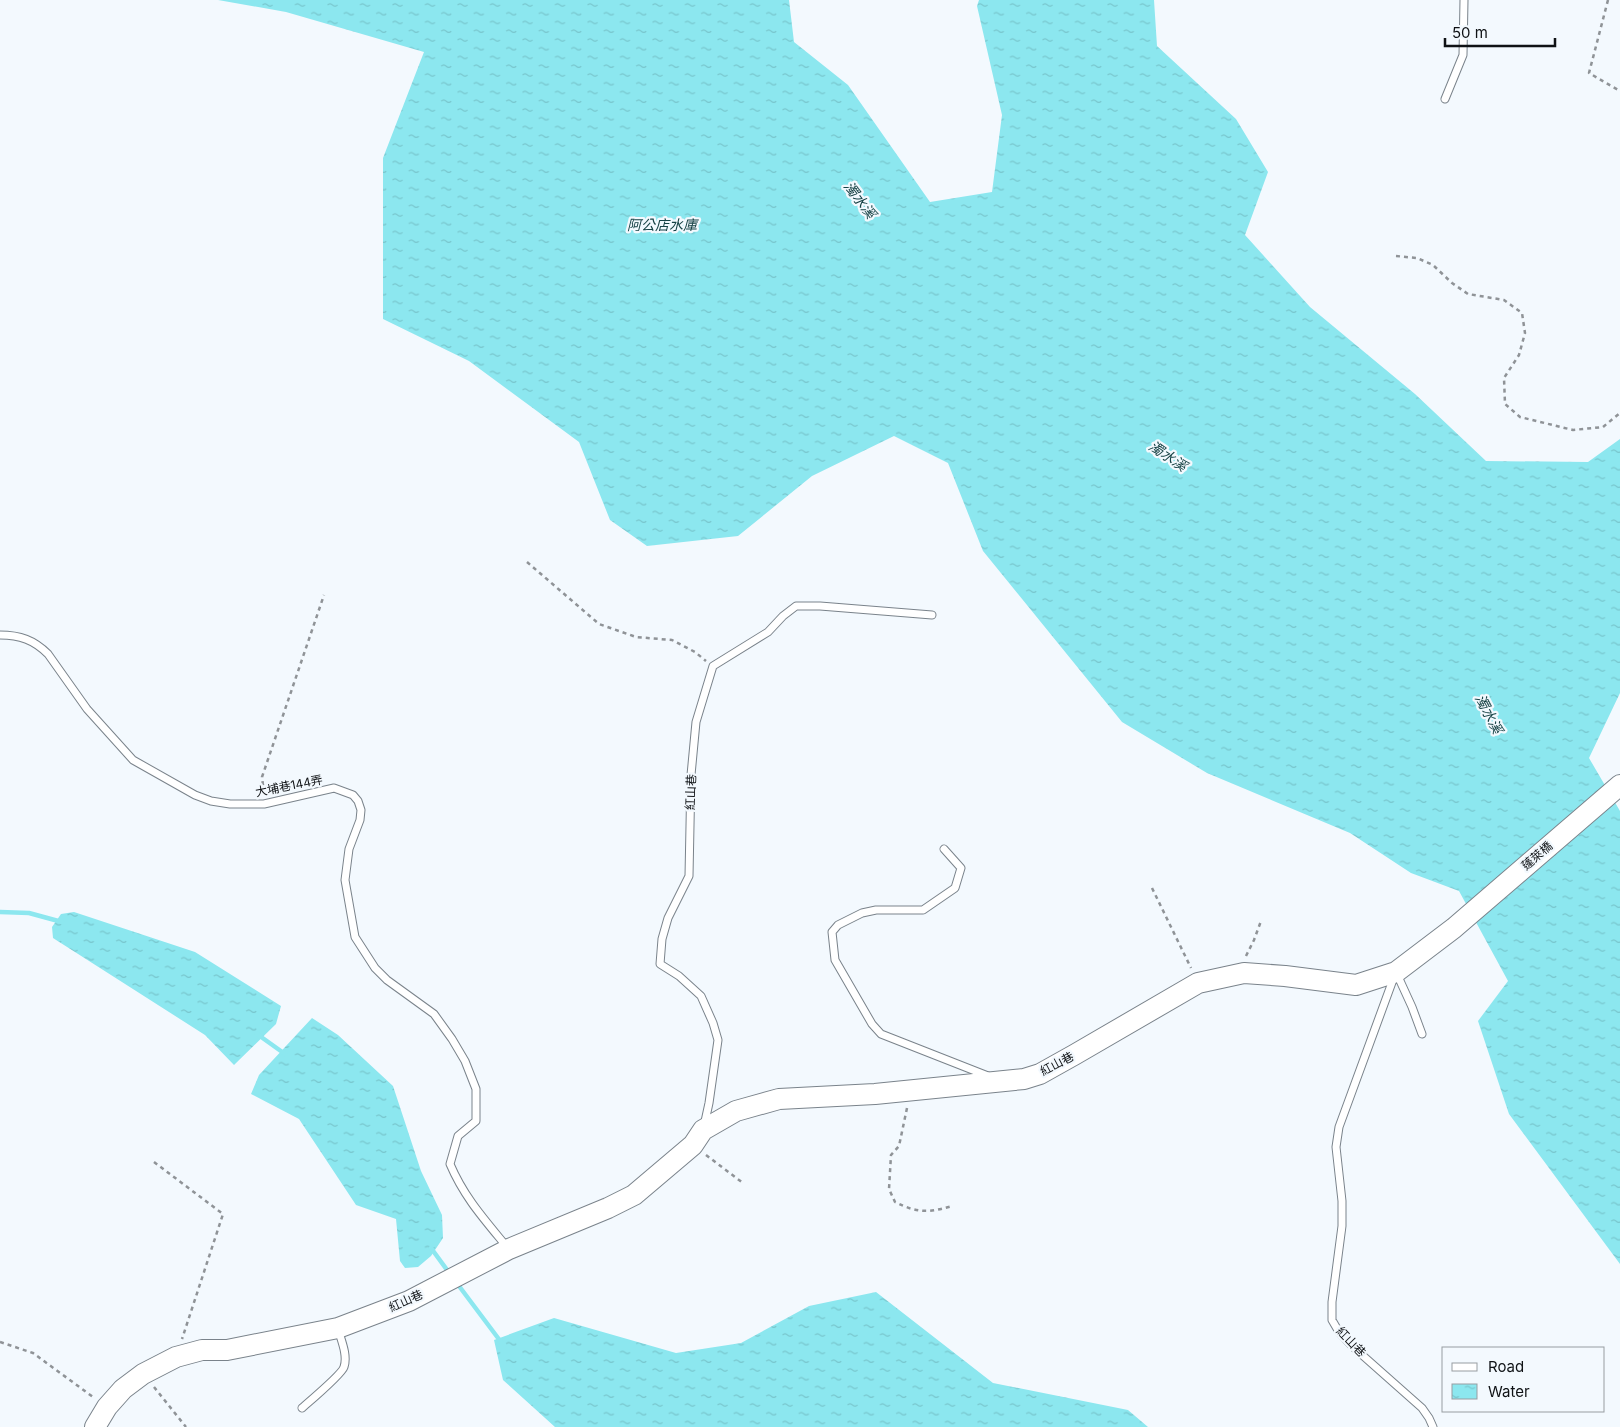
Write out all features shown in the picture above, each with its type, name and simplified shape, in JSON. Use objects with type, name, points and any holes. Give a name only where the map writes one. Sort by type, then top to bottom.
[{"type":"street","name":"蓬萊橋","points":[[1454,928],[1620,785]]},
{"type":"street","name":"紅山巷","points":[[95,1427],[107,1407],[123,1389],[143,1374],[176,1357],[202,1350],[227,1350],[338,1328],[409,1301],[509,1249],[608,1208],[634,1195],[698,1137],[736,1110],[779,1099],[910,1091],[1024,1079],[1040,1074],[1198,983],[1244,973],[1356,985],[1396,972],[1454,928]]},
{"type":"lane","points":[[1445,99],[1462,55],[1464,0]]},
{"type":"lane","points":[[713,666],[768,632],[783,616],[796,606],[820,606],[932,615]]},
{"type":"lane","name":"大埔巷144弄","points":[[0,635],[13,635],[24,638],[41,647],[87,709],[133,760],[195,795],[211,801],[230,804],[264,804],[334,788],[353,795],[358,801],[361,810],[360,820],[349,849],[345,880],[355,937],[375,968],[387,980],[434,1014],[465,1061],[476,1089],[476,1121],[458,1136],[450,1164],[473,1206],[509,1249]]},
{"type":"lane","name":"紅山巷","points":[[698,1137],[709,1103],[718,1040],[701,996],[678,976],[660,964],[662,938],[668,918],[689,876],[691,775],[696,722],[713,666]]},
{"type":"lane","points":[[944,849],[960,868],[955,888],[923,910],[876,910],[862,913],[838,925],[832,932],[835,960],[872,1024],[881,1034],[1000,1081]]},
{"type":"lane","points":[[1396,972],[1422,1034]]},
{"type":"lane","name":"紅山巷","points":[[1396,972],[1340,1127],[1336,1147],[1342,1226],[1332,1302],[1332,1320],[1352,1346],[1422,1408],[1429,1418],[1432,1427]]},
{"type":"lane","points":[[302,1408],[338,1376],[344,1367],[344,1352],[338,1328]]},
{"type":"path","points":[[1608,0],[1589,74],[1620,91]]},
{"type":"path","points":[[1396,256],[1417,258],[1433,266],[1468,294],[1504,300],[1522,314],[1525,333],[1521,348],[1504,378],[1505,404],[1520,416],[1574,430],[1603,427],[1620,413]]},
{"type":"path","points":[[527,562],[599,624],[636,637],[672,640],[695,652],[713,666]]},
{"type":"path","points":[[264,804],[262,777],[324,595]]},
{"type":"path","points":[[1152,888],[1198,983]]},
{"type":"path","points":[[1223,978],[1246,956],[1261,921]]},
{"type":"path","points":[[910,1091],[899,1146],[891,1155],[889,1189],[895,1202],[912,1210],[933,1212],[952,1206]]},
{"type":"path","points":[[698,1137],[743,1183]]},
{"type":"path","points":[[154,1162],[223,1214],[176,1357]]},
{"type":"path","points":[[0,1342],[33,1353],[107,1407]]},
{"type":"path","points":[[143,1374],[186,1427]]},
{"type":"water","name":"阿公店水庫","points":[[218,0],[789,0],[794,42],[848,85],[930,202],[992,192],[1002,115],[977,6],[979,0],[1154,0],[1157,46],[1236,119],[1268,172],[1245,235],[1310,307],[1415,394],[1486,461],[1588,462],[1620,439],[1620,693],[1589,758],[1620,811],[1620,1264],[1509,1114],[1478,1021],[1508,981],[1459,891],[1411,873],[1350,833],[1207,773],[1122,722],[983,551],[948,463],[894,436],[812,476],[738,536],[647,546],[610,520],[579,442],[469,361],[383,319],[383,158],[424,52],[286,12]]},
{"type":"water","points":[[74,912],[195,952],[281,1006],[276,1024],[234,1065],[205,1035],[53,938],[52,927],[61,914]]},
{"type":"water","points":[[312,1018],[338,1035],[393,1086],[421,1171],[442,1215],[443,1238],[431,1256],[418,1267],[405,1268],[400,1261],[396,1219],[356,1205],[299,1119],[251,1094],[259,1075]]},
{"type":"water","points":[[876,1292],[993,1383],[1128,1410],[1148,1427],[555,1427],[503,1380],[494,1340],[554,1318],[676,1353],[741,1343],[809,1306]]},
{"type":"waterway","points":[[0,912],[29,913],[62,922]]},
{"type":"waterway","points":[[257,1034],[285,1054]]},
{"type":"waterway","points":[[431,1248],[450,1274]]},
{"type":"waterway","points":[[456,1282],[501,1342]]},
{"type":"water label","name":"濁水溪","points":[[860,200]]},
{"type":"water label","name":"濁水溪","points":[[1168,456]]},
{"type":"water label","name":"濁水溪","points":[[1489,714]]}]
